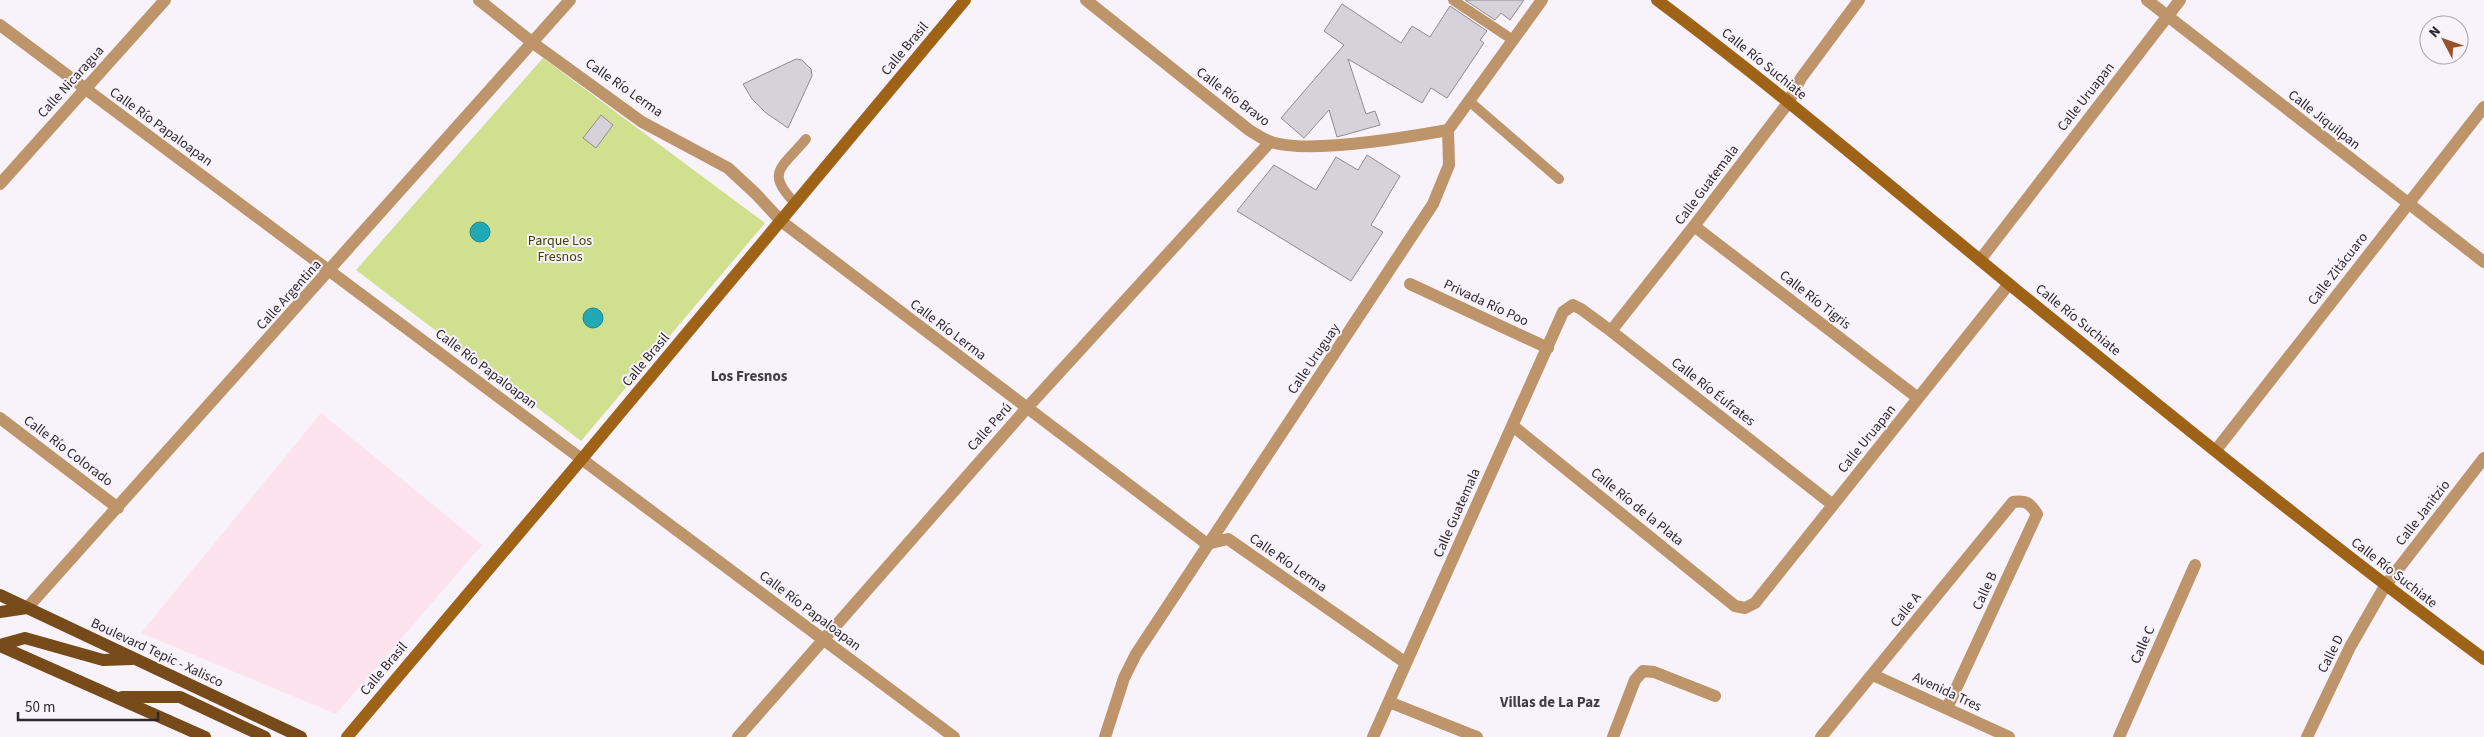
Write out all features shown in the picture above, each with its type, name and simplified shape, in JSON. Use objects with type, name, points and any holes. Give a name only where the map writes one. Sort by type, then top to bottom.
[{"type":"main road","name":"Calle Brasil","points":[[347,737],[582,460],[965,0]]},
{"type":"main road","name":"Calle Río Suchiate","points":[[1657,0],[1788,103],[2009,284],[2385,586],[2484,659]]},
{"type":"main road","name":"Boulevard Tepic - Xalisco","points":[[0,595],[301,737]]},
{"type":"main road","points":[[0,612],[28,608]]},
{"type":"main road","points":[[0,645],[25,638],[103,660],[134,659]]},
{"type":"main road","points":[[0,645],[205,737]]},
{"type":"main road","points":[[117,697],[180,697],[265,737]]},
{"type":"street","name":"Calle Nicaragua","points":[[0,184],[165,0]]},
{"type":"street","name":"Calle Río Lerma","points":[[479,0],[533,43],[642,122],[728,168],[781,221],[1026,409],[1207,544],[1228,539],[1406,663]]},
{"type":"street","name":"Calle Argentina","points":[[28,608],[570,0]]},
{"type":"street","name":"Calle Río Bravo","points":[[1086,0],[1249,130],[1270,142],[1288,145],[1324,145],[1448,130]]},
{"type":"street","points":[[1448,130],[1542,0]]},
{"type":"street","name":"Calle Guatemala","points":[[1611,331],[1788,103],[1801,78],[1859,0]]},
{"type":"street","name":"Calle Jiquilpan","points":[[2148,0],[2484,262]]},
{"type":"street","name":"Calle Uruapan","points":[[1980,260],[2180,0]]},
{"type":"street","name":"Calle Río Papaloapan","points":[[0,25],[331,270],[954,737]]},
{"type":"street","name":"Calle Zitácuaro","points":[[2216,450],[2484,107]]},
{"type":"street","name":"Calle Uruguay","points":[[1105,737],[1124,678],[1136,654],[1207,544],[1380,288],[1434,204],[1449,165],[1448,130]]},
{"type":"street","name":"Calle Perú","points":[[738,737],[822,639],[1026,409],[1270,142]]},
{"type":"street","name":"Calle Río Tigris","points":[[1694,226],[1918,398]]},
{"type":"street","name":"Privada Río Poo","points":[[1410,284],[1548,348]]},
{"type":"street","name":"Calle Uruapan","points":[[1745,608],[1755,603],[2009,284]]},
{"type":"street","name":"Calle Guatemala","points":[[1373,737],[1563,312],[1572,305]]},
{"type":"street","name":"Calle Río Éufrates","points":[[1572,305],[1581,309],[1611,331],[1833,505]]},
{"type":"street","name":"Calle Río Colorado","points":[[0,418],[118,508]]},
{"type":"street","name":"Calle Río de la Plata","points":[[1513,426],[1735,606],[1745,608]]},
{"type":"street","name":"Calle Janitzio","points":[[2385,586],[2484,458]]},
{"type":"street","name":"Calle B","points":[[1947,708],[2037,514],[2030,503],[2022,500],[2013,502]]},
{"type":"street","name":"Calle A","points":[[1821,737],[2013,502]]},
{"type":"street","name":"Calle C","points":[[2119,737],[2195,565]]},
{"type":"street","name":"Calle D","points":[[2307,737],[2350,647],[2385,586]]},
{"type":"street","points":[[1613,737],[1635,680],[1643,671],[1654,672],[1715,696]]},
{"type":"street","name":"Avenida Tres","points":[[1873,675],[2009,737]]},
{"type":"street","points":[[1389,702],[1477,737]]},
{"type":"lane","points":[[1453,0],[1513,40]]},
{"type":"lane","points":[[1468,101],[1559,179]]},
{"type":"lane","points":[[796,204],[781,189],[777,178],[779,171],[806,139]]},
{"type":"shaded area","points":[[321,413],[482,545],[336,714],[141,633]]},
{"type":"green space","name":"Parque Los Fresnos","points":[[543,58],[765,223],[581,441],[356,270]]},
{"type":"water","points":[[480,222],[487,225],[490,232],[487,239],[480,242],[473,239],[470,232],[473,225]]},
{"type":"water","points":[[593,308],[600,311],[603,318],[600,325],[593,328],[586,325],[583,318],[586,311]]},
{"type":"building","points":[[1465,0],[1524,0],[1510,20],[1501,13],[1495,20]]},
{"type":"building","points":[[1342,4],[1401,43],[1412,26],[1430,37],[1450,6],[1487,31],[1480,40],[1484,43],[1447,98],[1431,88],[1422,103],[1348,59],[1366,114],[1375,111],[1380,125],[1337,137],[1329,110],[1304,138],[1281,118],[1344,45],[1324,31]]},
{"type":"building","points":[[796,59],[802,60],[811,69],[812,76],[788,128],[766,113],[752,99],[743,84]]},
{"type":"building","points":[[601,115],[613,125],[596,148],[583,138]]},
{"type":"building","points":[[1367,155],[1400,176],[1371,225],[1383,232],[1351,281],[1237,211],[1274,165],[1316,190],[1336,157],[1358,170]]},
{"type":"district","name":"Los Fresnos","points":[[749,376]]},
{"type":"district","name":"Villas de La Paz","points":[[1550,702]]}]
